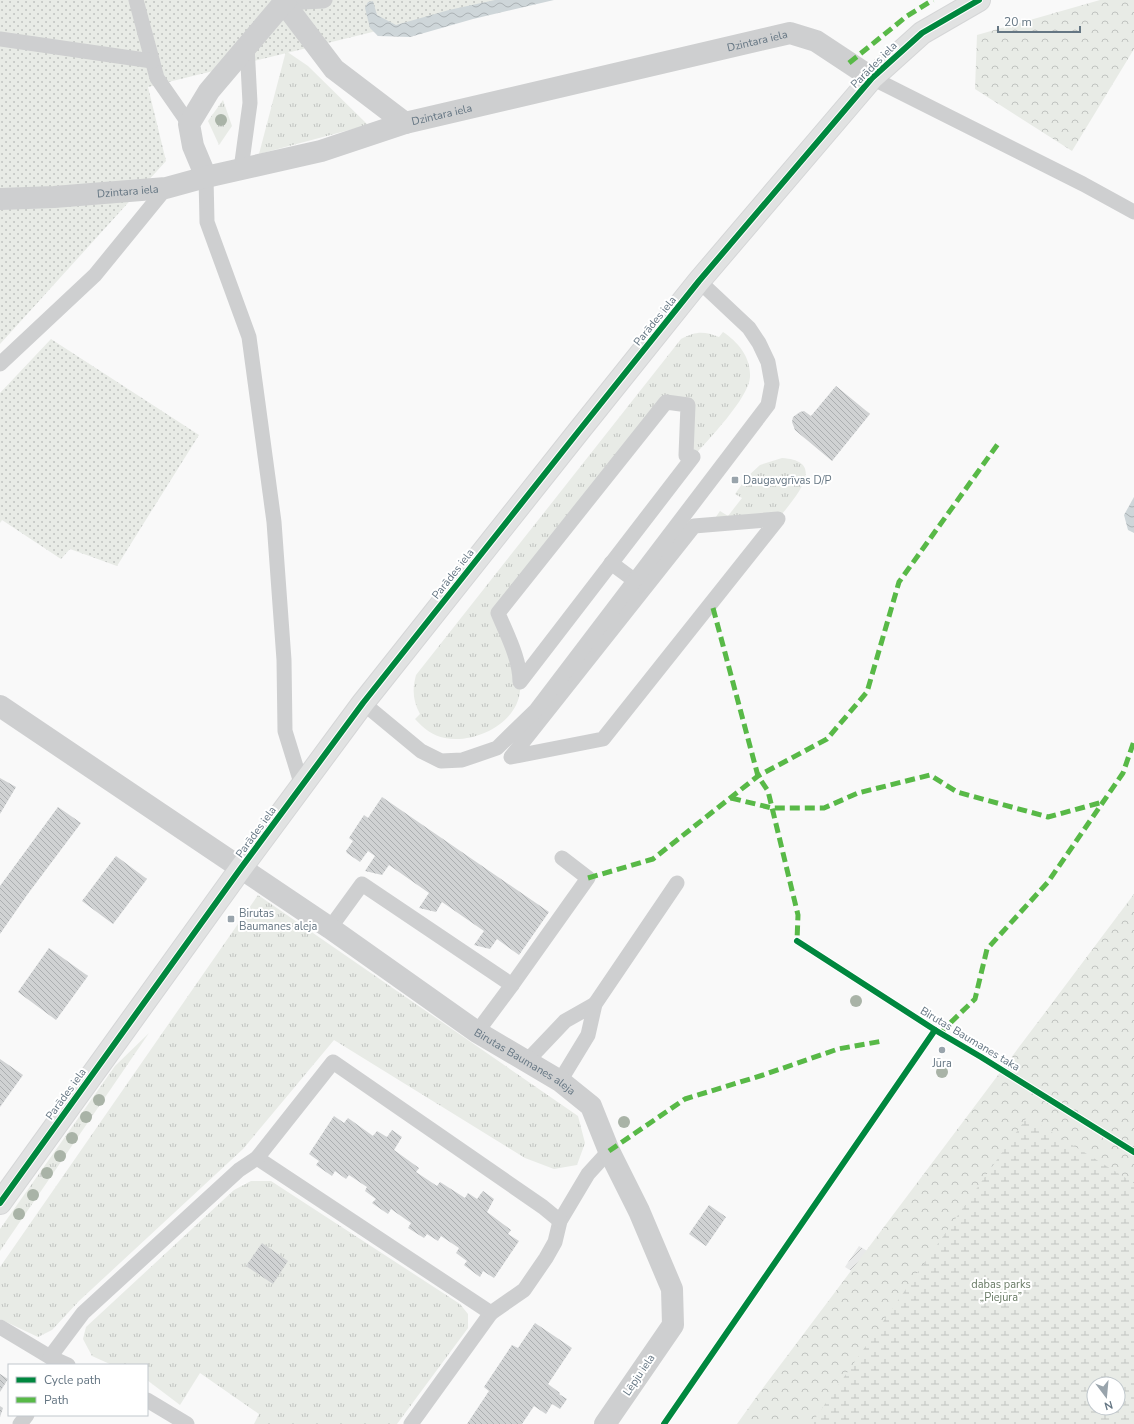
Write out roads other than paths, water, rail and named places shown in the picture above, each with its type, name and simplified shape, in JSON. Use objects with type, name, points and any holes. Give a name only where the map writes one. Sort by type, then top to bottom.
[{"type":"street","points":[[206,177],[194,146],[189,124],[209,91],[285,2],[334,69],[405,123]]},
{"type":"street","name":"Parādes iela","points":[[0,1203],[241,868],[364,703],[699,281],[872,78],[922,33],[975,2]]},
{"type":"street","name":"Dzintara iela","points":[[0,199],[54,197],[166,188],[206,177],[321,151],[405,123],[790,32],[816,41],[872,78]]},
{"type":"street","name":"Birutas Baumanes aleja","points":[[0,706],[330,928],[477,1032],[527,1060],[560,1081],[592,1106],[609,1151],[639,1211],[672,1290],[673,1325]]},
{"type":"street","name":"Lēpju iela","points":[[605,1424],[673,1325]]},
{"type":"lane","points":[[136,0],[157,78],[189,124]]},
{"type":"lane","points":[[285,2],[325,0]]},
{"type":"lane","points":[[0,39],[152,61]]},
{"type":"lane","points":[[241,169],[250,103],[247,46]]},
{"type":"lane","points":[[872,78],[1083,184],[1134,212]]},
{"type":"lane","points":[[206,177],[207,222],[249,337],[274,522],[284,660],[285,731],[302,786]]},
{"type":"lane","points":[[0,364],[94,275],[166,188]]},
{"type":"lane","points":[[364,703],[421,751],[441,761],[462,760],[496,748],[536,710],[640,584],[694,526],[778,519],[603,739],[511,758],[640,584],[768,405],[772,384],[768,362],[758,343],[749,328],[699,281]]},
{"type":"lane","points":[[666,402],[688,405],[686,455],[693,457],[611,563],[520,682],[520,673],[515,653],[498,613],[666,402]]},
{"type":"lane","points":[[611,563],[640,584]]},
{"type":"lane","points":[[477,1032],[588,878],[562,858]]},
{"type":"lane","points":[[560,1081],[588,1035],[595,1004],[677,883]]},
{"type":"lane","points":[[330,928],[362,884],[512,985]]},
{"type":"lane","points":[[527,1060],[565,1021],[595,1004]]},
{"type":"lane","points":[[50,1357],[83,1313],[239,1170],[257,1158],[333,1062],[543,1207],[560,1221]]},
{"type":"lane","points":[[411,1424],[491,1313],[524,1290],[555,1242],[560,1221],[588,1174],[609,1151]]},
{"type":"lane","points":[[257,1158],[491,1313]]},
{"type":"lane","points":[[0,1327],[50,1357],[65,1364]]},
{"type":"lane","points":[[148,1401],[186,1424]]},
{"type":"lane","points":[[20,1424],[26,1416]]},
{"type":"water","points":[[495,0],[554,0],[473,19],[410,37],[378,36],[370,28],[365,8],[368,2],[373,1],[377,15],[396,25],[449,10]]},
{"type":"water","points":[[1134,497],[1134,533],[1128,530],[1124,515]]},
{"type":"place","name":"Daugavgrīvas D/P","points":[[735,480]]},
{"type":"place","name":"Birutas Baumanes aleja","points":[[231,919]]},
{"type":"place","name":"Jūra","points":[[942,1050]]},
{"type":"park label","name":"dabas parks „Piejūra”","points":[[1001,1290]]}]
